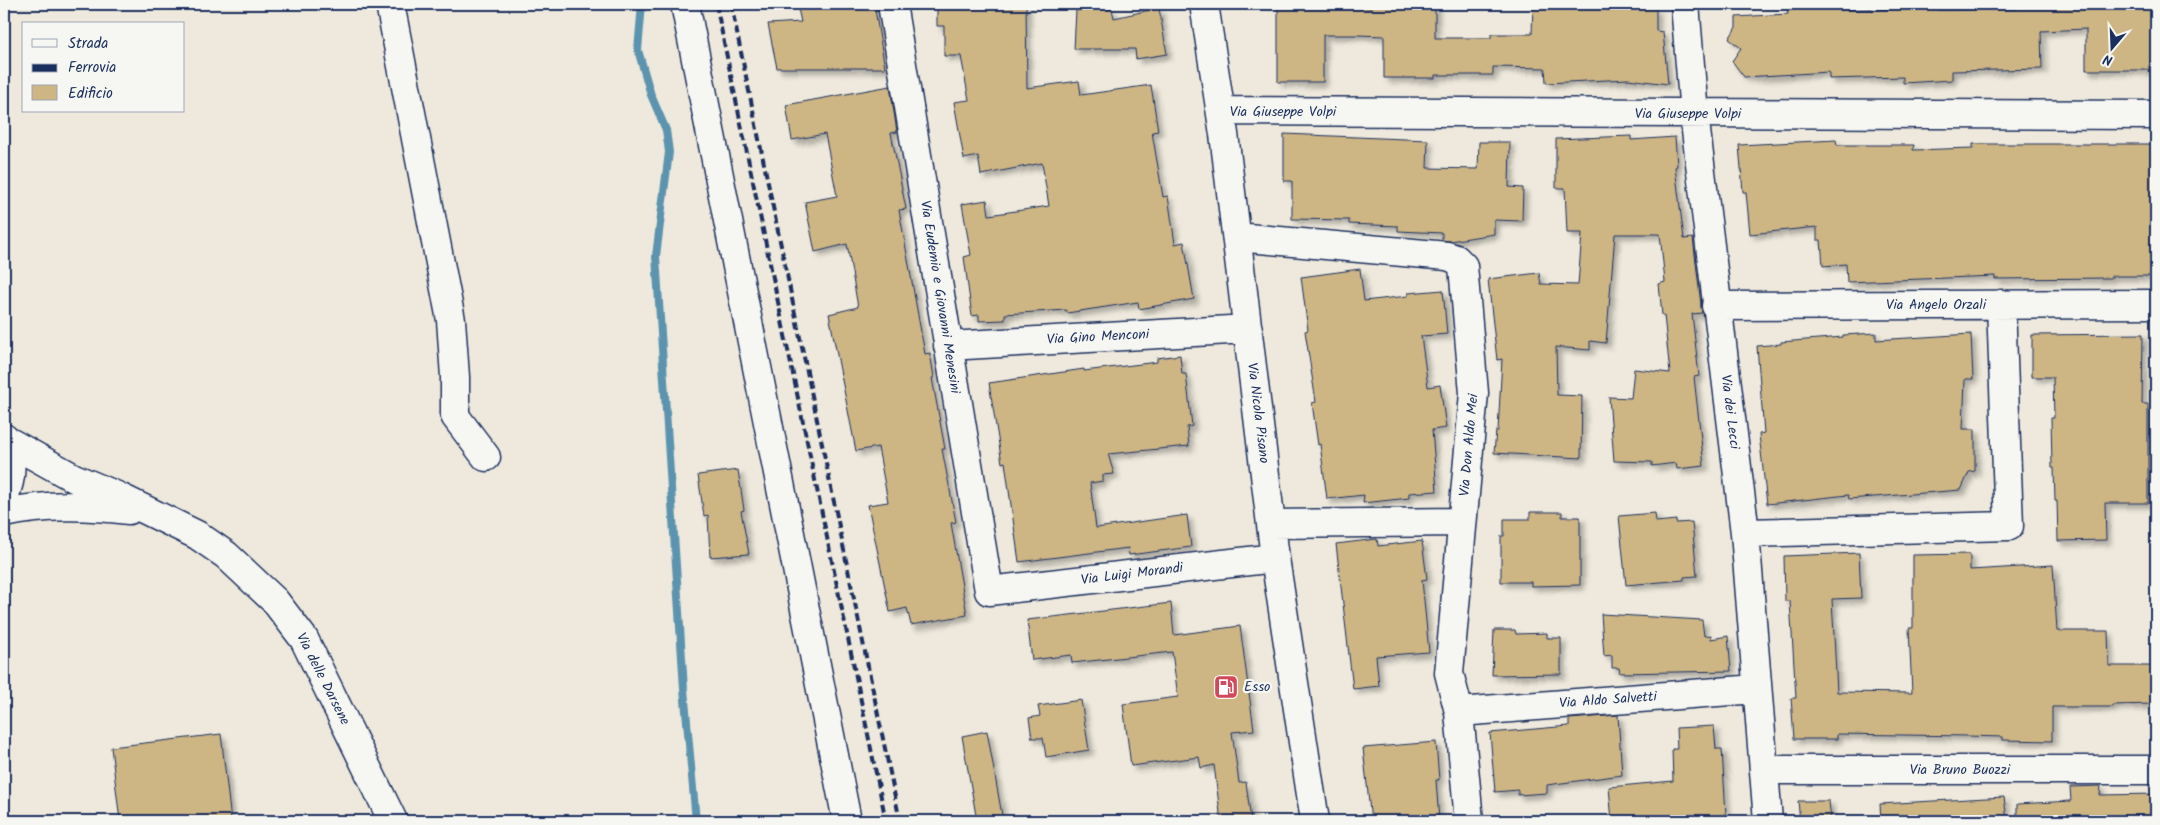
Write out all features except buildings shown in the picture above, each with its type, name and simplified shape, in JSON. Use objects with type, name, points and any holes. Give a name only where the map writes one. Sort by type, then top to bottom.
[{"type":"street","points":[[390,4],[450,320],[455,377],[455,416],[486,457]]},
{"type":"street","points":[[685,4],[847,821]]},
{"type":"street","name":"Via Eudemio e Giovanni Menesini","points":[[892,4],[989,590]]},
{"type":"street","name":"Via Nicola Pisano","points":[[1204,4],[1238,237],[1272,524],[1274,558],[1315,821]]},
{"type":"street","name":"Via dei Lecci","points":[[1685,4],[1694,114],[1745,533],[1768,821]]},
{"type":"street","name":"Via Giuseppe Volpi","points":[[1221,111],[2156,115]]},
{"type":"street","name":"Via Don Aldo Mei","points":[[1238,237],[1447,256],[1456,259],[1463,266],[1474,393],[1449,673],[1459,712],[1469,821]]},
{"type":"street","points":[[1745,533],[2008,526],[2000,304]]},
{"type":"street","name":"Via Angelo Orzali","points":[[1716,306],[2156,304]]},
{"type":"street","name":"Via Gino Menconi","points":[[948,346],[1248,329]]},
{"type":"street","points":[[4,438],[10,468],[8,485],[4,496]]},
{"type":"street","name":"Via delle Darsene","points":[[4,438],[74,478],[197,535],[226,555],[275,601],[304,639],[393,821]]},
{"type":"street","name":"Via delle Darsene","points":[[4,513],[22,509],[72,504],[148,511]]},
{"type":"street","points":[[1272,524],[1462,522]]},
{"type":"street","name":"Via Luigi Morandi","points":[[989,590],[1274,558]]},
{"type":"street","name":"Via Aldo Salvetti","points":[[1459,712],[1756,689]]},
{"type":"street","name":"Via Bruno Buozzi","points":[[1764,770],[2156,770]]},
{"type":"waterway","points":[[642,4],[638,50],[651,95],[666,130],[669,152],[656,256],[684,689],[696,821]]},
{"type":"railway","points":[[716,4],[886,821]]},
{"type":"railway","points":[[731,4],[900,821]]},
{"type":"place","name":"Esso","points":[[1226,687]]}]
